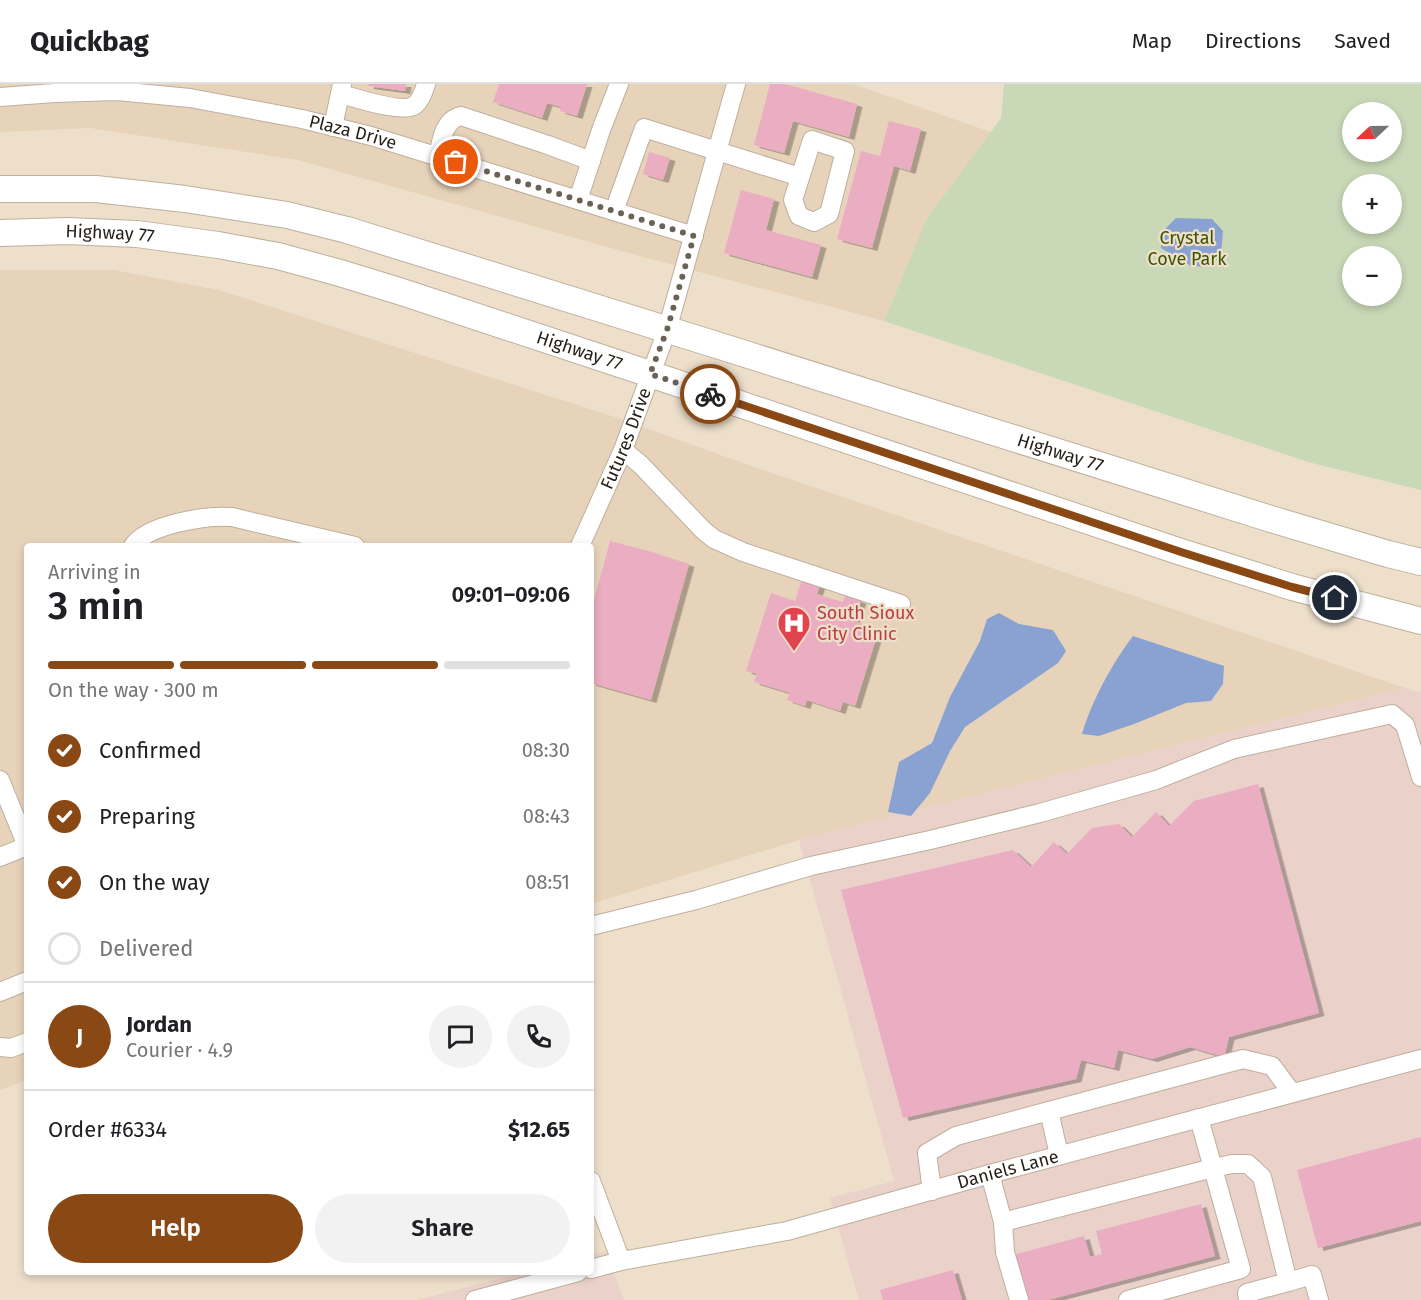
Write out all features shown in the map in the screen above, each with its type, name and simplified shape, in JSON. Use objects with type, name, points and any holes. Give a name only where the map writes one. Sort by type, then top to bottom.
[{"type":"highway","name":"Highway 77","points":[[0,189],[96,189],[185,199],[287,215],[358,234],[1259,515],[1421,562]]},
{"type":"highway","name":"Highway 77","points":[[0,233],[67,231],[137,234],[278,256],[402,292],[1226,566],[1292,587],[1421,621]]},
{"type":"street","points":[[333,127],[342,89],[405,109],[414,106],[422,96],[426,84]]},
{"type":"street","points":[[578,200],[619,84]]},
{"type":"street","name":"Futures Drive","points":[[581,543],[623,450],[667,330],[736,84]]},
{"type":"street","name":"Plaza Drive","points":[[4,92],[53,88],[103,88],[117,91],[164,90],[190,98],[302,119],[371,136],[694,236]]},
{"type":"street","points":[[438,157],[442,133],[455,117],[461,116],[591,161]]},
{"type":"street","points":[[614,211],[644,128],[800,177]]},
{"type":"street","points":[[623,450],[641,465],[714,539],[742,552],[901,604]]},
{"type":"street","points":[[135,543],[154,531],[172,525],[199,518],[221,516],[342,543]]},
{"type":"street","points":[[594,925],[696,900],[811,866],[1040,813],[1156,780],[1234,750],[1392,714],[1405,725],[1421,777]]},
{"type":"street","points":[[0,780],[24,839]]},
{"type":"street","points":[[0,857],[24,847]]},
{"type":"street","points":[[0,992],[24,982]]},
{"type":"street","points":[[0,1047],[11,1048],[24,1043]]},
{"type":"street","points":[[932,1191],[927,1153],[956,1136],[1244,1059],[1272,1066],[1292,1093]]},
{"type":"street","name":"Daniels Lane","points":[[594,1268],[621,1261],[787,1231],[1059,1155],[1421,1059]]},
{"type":"street","points":[[1049,1111],[1059,1155]]},
{"type":"street","points":[[1199,1118],[1208,1170],[1235,1271],[1248,1297],[1312,1275],[1319,1300]]},
{"type":"street","points":[[1003,1222],[1232,1164],[1248,1164],[1262,1177],[1288,1282]]},
{"type":"street","points":[[990,1174],[1003,1222],[1005,1252],[1019,1300]]},
{"type":"street","points":[[594,1190],[621,1261]]},
{"type":"street","points":[[1128,1300],[1235,1271]]},
{"type":"street","points":[[475,1300],[567,1275]]},
{"type":"shaded area","points":[[0,84],[853,84],[991,132],[926,220],[884,321],[643,257],[298,160],[90,128],[0,132]]},
{"type":"shaded area","points":[[0,270],[114,270],[219,290],[621,419],[740,462],[1405,688],[799,840],[594,903],[594,543],[24,543],[24,1081],[0,1090]]},
{"type":"shaded area","points":[[1405,688],[1421,693],[1421,1300],[859,1300],[830,1198],[894,1181],[799,840]]},
{"type":"shaded area","points":[[606,1252],[624,1300],[417,1300],[514,1275],[594,1275],[594,1254]]},
{"type":"green space","name":"Crystal Cove Park","points":[[1004,84],[1421,84],[1421,490],[1308,462],[884,321],[926,220],[1001,118]]},
{"type":"water","points":[[1176,218],[1212,219],[1223,231],[1221,254],[1211,267],[1191,266],[1161,248],[1161,233]]},
{"type":"water","points":[[999,613],[1019,624],[1053,630],[1066,651],[1058,663],[965,727],[950,751],[930,793],[911,816],[888,812],[899,762],[932,743],[950,697],[980,641],[987,619]]},
{"type":"water","points":[[1133,636],[1224,666],[1223,684],[1211,701],[1186,703],[1099,736],[1082,734],[1103,683]]},
{"type":"building","points":[[369,84],[406,84],[405,91],[368,86]]},
{"type":"building","points":[[499,84],[587,84],[577,116],[560,111],[561,107],[547,103],[542,118],[493,102]]},
{"type":"building","points":[[770,84],[785,84],[857,104],[849,137],[793,121],[784,153],[754,145]]},
{"type":"building","points":[[889,121],[921,129],[910,171],[894,166],[872,248],[837,239],[861,151],[880,156]]},
{"type":"building","points":[[649,152],[670,158],[663,180],[643,174]]},
{"type":"building","points":[[741,190],[774,199],[766,230],[821,245],[812,277],[724,253]]},
{"type":"building","points":[[610,541],[689,564],[651,700],[594,684],[594,600]]},
{"type":"building","points":[[802,579],[820,585],[817,594],[843,602],[845,595],[861,601],[854,621],[879,629],[855,706],[843,702],[840,711],[807,700],[805,706],[787,700],[790,693],[754,682],[757,674],[746,671],[771,593],[795,601]]},
{"type":"building","points":[[1258,784],[1319,1013],[1229,1037],[1224,1057],[1190,1047],[1152,1059],[1118,1050],[1114,1068],[1081,1060],[1076,1079],[903,1118],[841,890],[1013,850],[1031,867],[1054,842],[1067,854],[1092,828],[1119,824],[1132,837],[1156,812],[1169,826],[1194,801]]},
{"type":"building","points":[[1421,1137],[1421,1221],[1318,1248],[1297,1170]]},
{"type":"building","points":[[1201,1204],[1215,1256],[1048,1300],[1025,1300],[1013,1255],[1084,1236],[1090,1257],[1102,1254],[1096,1231]]},
{"type":"building","points":[[953,1270],[962,1300],[883,1300],[880,1290]]},
{"type":"way so far","points":[[456,162],[694,236],[667,330],[650,374],[710,394]]},
{"type":"place","name":"South Sioux City Clinic","points":[[794,652]]},
{"type":"route","points":[[710,394],[1181,552],[1335,598]]}]
